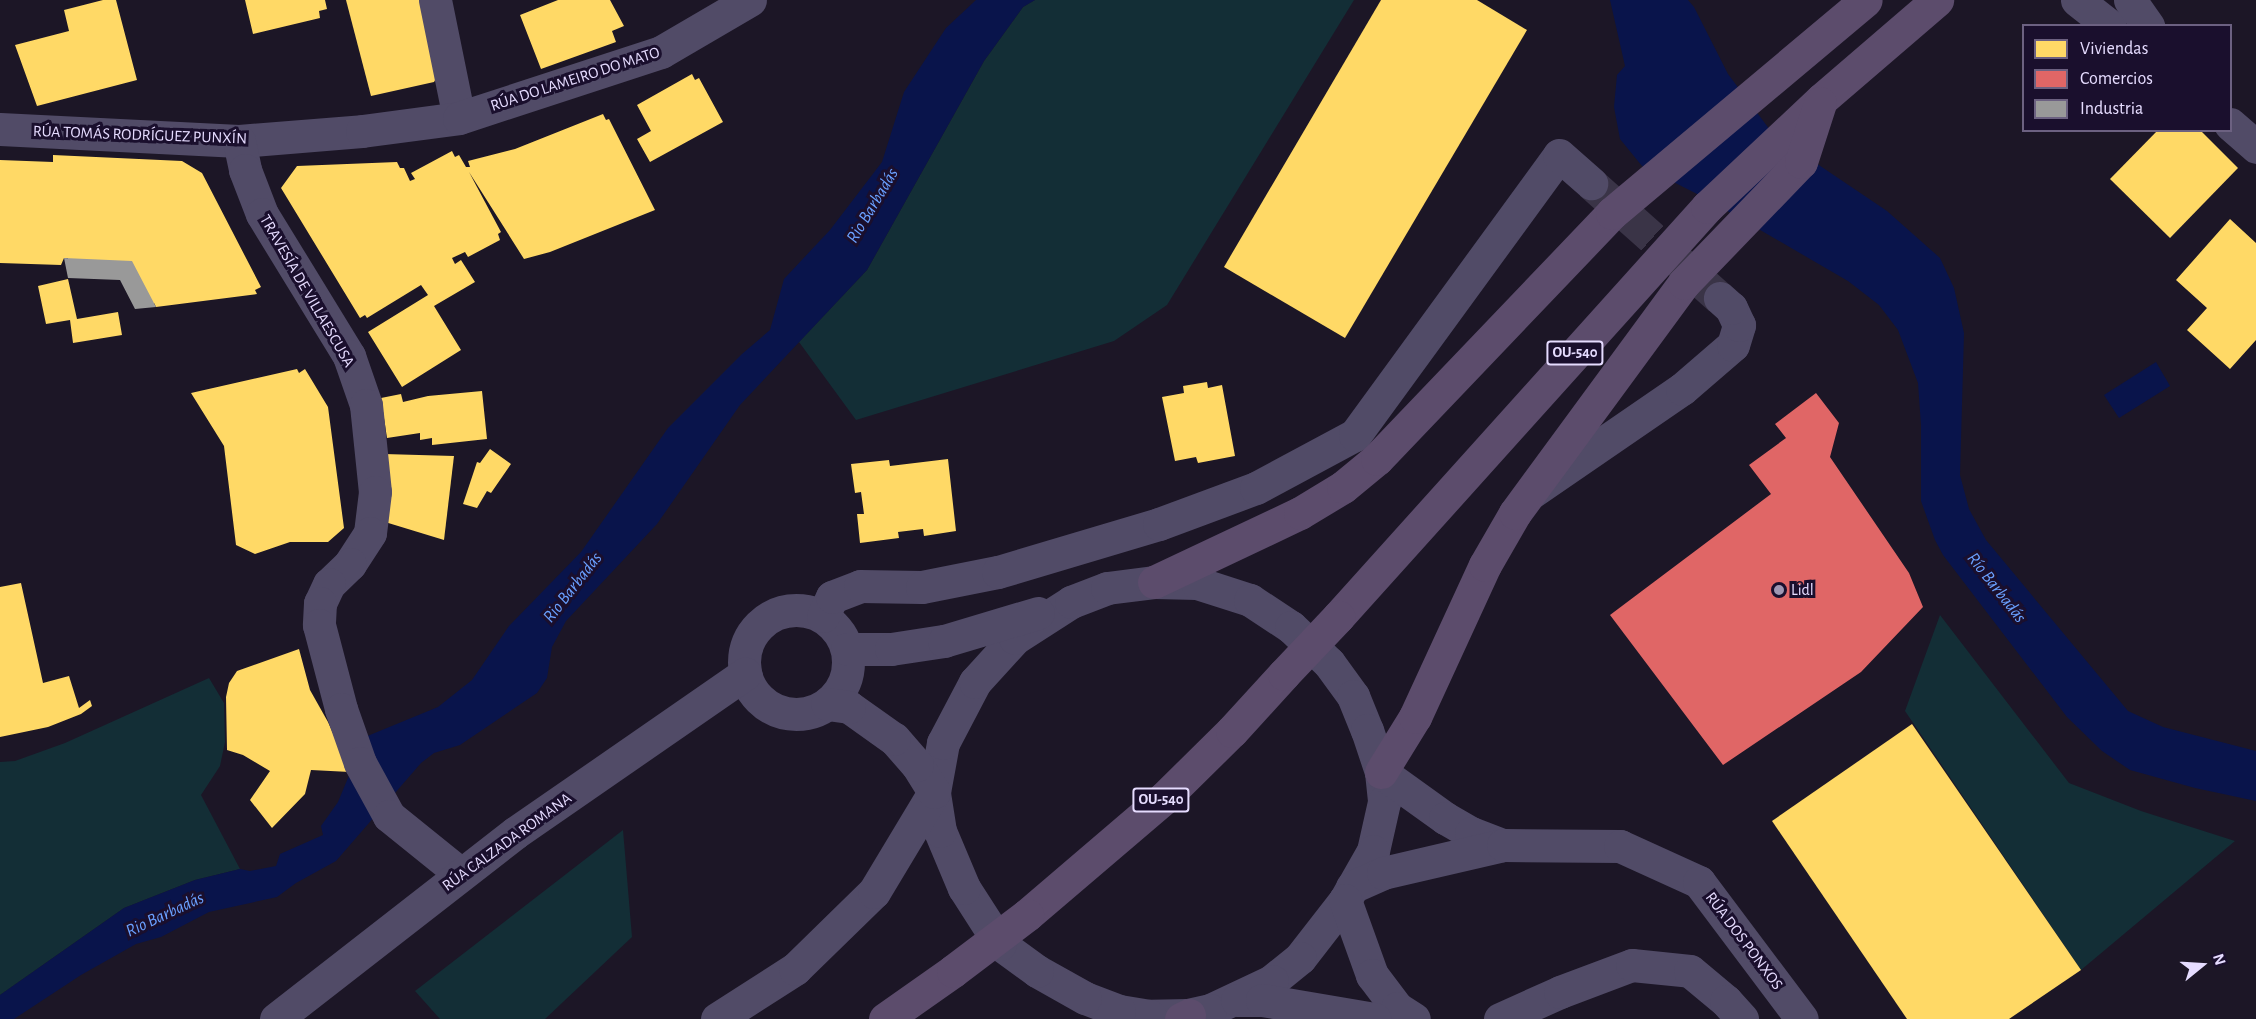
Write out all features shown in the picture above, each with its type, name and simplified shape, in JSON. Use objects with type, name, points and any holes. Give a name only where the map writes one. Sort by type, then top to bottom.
[{"type":"main road","points":[[1154,582],[1300,513],[1342,488],[1366,447],[1612,213],[1866,0]]},
{"type":"main road","name":"OU-540","points":[[885,1019],[1027,915],[1164,798],[1232,731],[1338,617],[1707,207],[1822,99],[1937,0]]},
{"type":"main road","points":[[1381,772],[1415,717],[1485,565],[1515,513],[1684,283],[1801,162],[1822,99]]},
{"type":"street","points":[[435,0],[459,118]]},
{"type":"street","name":"RÚA DO LAMEIRO DO MATO","points":[[459,118],[661,52],[750,0]]},
{"type":"street","points":[[2077,0],[2107,24]]},
{"type":"street","points":[[2130,0],[2147,24]]},
{"type":"street","name":"RÚA TOMÁS RODRÍGUEZ PUNXÍN","points":[[0,129],[239,141],[362,131],[459,118]]},
{"type":"street","points":[[2232,126],[2256,147]]},
{"type":"street","name":"TRAVESÍA DE VILLAESCUSA","points":[[239,141],[245,170],[262,214],[349,356],[366,405],[375,492],[370,533],[350,564],[329,584],[320,603],[319,625],[341,709],[360,763],[389,816],[461,874]]},
{"type":"street","points":[[823,616],[832,597],[860,586],[922,587],[998,572],[1159,524],[1366,447],[1559,155],[1591,183]]},
{"type":"street","points":[[1532,492],[1682,389],[1733,345],[1739,325],[1731,308],[1720,297]]},
{"type":"street","points":[[847,649],[891,649],[944,641],[1071,602],[1107,588],[1154,582],[1197,584],[1250,600],[1291,627],[1329,663],[1353,696],[1381,772],[1384,802],[1373,851],[1348,893],[1300,958],[1272,981],[1205,1013]]},
{"type":"street","points":[[1071,602],[1015,638],[975,682],[943,743],[934,792],[940,831],[964,888],[1000,944],[1037,971],[1085,998],[1119,1011],[1150,1016],[1205,1013],[1262,1000],[1374,1019]]},
{"type":"street","points":[[783,610],[804,610],[823,616],[838,630],[847,649],[848,669],[841,689],[827,704],[809,712],[789,713],[769,707],[754,693],[745,674],[744,654],[751,635],[765,620],[783,610]]},
{"type":"street","name":"RÚA CALZADA ROMANA","points":[[276,1019],[461,874],[745,674]]},
{"type":"street","points":[[827,704],[849,707],[894,739],[917,765],[934,792]]},
{"type":"street","name":"RÚA DOS PONXOS","points":[[1381,772],[1445,818],[1471,833],[1503,845]]},
{"type":"street","points":[[717,1019],[795,969],[874,892],[934,792]]},
{"type":"street","name":"RÚA DOS PONXOS","points":[[1348,893],[1383,873],[1503,845],[1620,846],[1700,882],[1802,1019]]},
{"type":"street","points":[[1348,893],[1358,939],[1377,982],[1397,1008],[1414,1019]]},
{"type":"street","points":[[1500,1019],[1632,965],[1690,971],[1733,1013]]},
{"type":"shaded area","points":[[1035,0],[1354,0],[1167,305],[1114,341],[856,420],[799,342],[867,270],[984,61],[1023,7]]},
{"type":"shaded area","points":[[1940,615],[2069,783],[2141,811],[2235,841],[2081,970],[1905,711]]},
{"type":"shaded area","points":[[209,678],[224,703],[225,742],[220,766],[201,795],[240,869],[195,880],[124,908],[0,995],[0,762],[15,761],[65,743]]},
{"type":"shaded area","points":[[623,830],[632,937],[545,1019],[440,1019],[415,991]]},
{"type":"water","name":"Rio Barbadás","points":[[976,0],[1035,0],[1023,7],[984,61],[867,270],[740,405],[657,524],[566,621],[552,647],[547,678],[537,693],[460,745],[434,753],[421,763],[336,861],[296,883],[277,897],[209,912],[161,937],[136,944],[81,975],[14,1019],[0,1019],[0,995],[124,908],[195,880],[240,869],[250,871],[276,866],[280,854],[323,835],[321,826],[338,802],[365,737],[438,707],[472,680],[509,626],[581,552],[668,428],[742,354],[770,330],[784,279],[830,230],[882,162],[904,92],[946,28]]},
{"type":"water","name":"Río Barbadás","points":[[1610,0],[1688,0],[1694,7],[1728,74],[1773,134],[1887,211],[1940,258],[1954,288],[1964,333],[1960,475],[1969,509],[1986,540],[2128,711],[2163,727],[2256,751],[2256,801],[2195,788],[2130,770],[2102,751],[2067,717],[1943,555],[1935,540],[1921,501],[1921,425],[1918,383],[1898,330],[1879,305],[1848,281],[1705,198],[1642,166],[1620,139],[1614,107],[1617,75],[1625,66]]},
{"type":"water","points":[[2156,362],[2170,386],[2119,418],[2104,395]]},
{"type":"building: Viviendas","points":[[103,0],[116,0],[137,80],[37,106],[15,45],[69,31],[64,10]]},
{"type":"building: Viviendas","points":[[245,0],[325,0],[327,9],[319,11],[320,18],[253,34]]},
{"type":"building: Viviendas","points":[[346,0],[421,0],[441,69],[434,82],[371,96]]},
{"type":"building: Viviendas","points":[[558,0],[610,0],[624,26],[612,31],[616,42],[541,69],[520,15]]},
{"type":"building: Viviendas","points":[[1381,0],[1477,0],[1527,30],[1345,338],[1224,267]]},
{"type":"building: Viviendas","points":[[692,74],[695,80],[699,78],[723,122],[650,162],[637,139],[651,131],[637,105]]},
{"type":"building: Viviendas","points":[[603,114],[606,120],[609,119],[655,210],[550,252],[524,259],[469,172],[501,232],[498,234],[500,240],[468,257],[465,252],[452,258],[455,264],[461,260],[475,282],[434,306],[461,350],[402,387],[368,332],[428,295],[421,285],[367,318],[365,315],[360,318],[281,188],[297,166],[397,162],[400,168],[404,168],[410,181],[415,179],[411,173],[452,151],[455,157],[459,155],[466,167],[470,167],[468,161],[515,149]]},
{"type":"building: Viviendas","points":[[2156,132],[2202,132],[2238,168],[2170,238],[2110,179]]},
{"type":"building: Viviendas","points":[[53,155],[182,161],[202,173],[261,287],[255,290],[257,294],[156,307],[154,303],[148,306],[128,267],[68,266],[68,258],[64,258],[61,265],[0,263],[0,160],[53,162]]},
{"type":"building: Viviendas","points":[[2230,219],[2256,243],[2256,340],[2230,369],[2187,330],[2207,308],[2176,280]]},
{"type":"building: Viviendas","points":[[68,279],[77,319],[118,312],[122,335],[73,343],[70,320],[46,324],[38,286]]},
{"type":"building: Viviendas","points":[[297,369],[299,373],[305,369],[328,407],[344,528],[328,542],[290,542],[255,554],[236,545],[224,446],[191,393]]},
{"type":"building: Viviendas","points":[[1207,382],[1208,388],[1222,385],[1235,456],[1198,463],[1196,457],[1175,461],[1162,397],[1184,393],[1183,386]]},
{"type":"building: Viviendas","points":[[482,391],[487,439],[432,445],[432,438],[420,440],[420,433],[387,438],[381,398],[401,394],[403,402],[428,396]]},
{"type":"building: Viviendas","points":[[490,449],[511,464],[491,493],[487,491],[477,508],[463,504],[477,462],[480,463]]},
{"type":"building: Viviendas","points":[[384,454],[454,456],[444,540],[385,522]]},
{"type":"building: Viviendas","points":[[948,459],[956,531],[924,536],[923,529],[898,532],[899,538],[860,543],[857,514],[864,514],[861,492],[855,493],[851,464],[889,460],[890,466]]},
{"type":"building: Viviendas","points":[[21,583],[43,683],[69,676],[79,708],[90,700],[92,706],[81,714],[48,727],[0,737],[0,587]]},
{"type":"building: Viviendas","points":[[299,649],[310,690],[328,722],[350,772],[311,770],[305,794],[272,828],[250,800],[270,771],[243,755],[227,750],[226,697],[229,683],[237,671]]},
{"type":"building: Viviendas","points":[[1912,724],[2081,970],[2009,1019],[1907,1019],[1772,821]]},
{"type":"building: Comercios","name":"Lidl","points":[[1816,393],[1839,423],[1830,457],[1909,573],[1923,607],[1861,672],[1723,765],[1610,615],[1771,494],[1749,465],[1786,438],[1775,424]]},
{"type":"building: Industria","points":[[64,258],[132,261],[156,307],[135,309],[120,280],[68,278]]},
{"type":"tunnel","points":[[1591,183],[1720,298]]},
{"type":"place","name":"Lidl","points":[[1779,590]]}]
